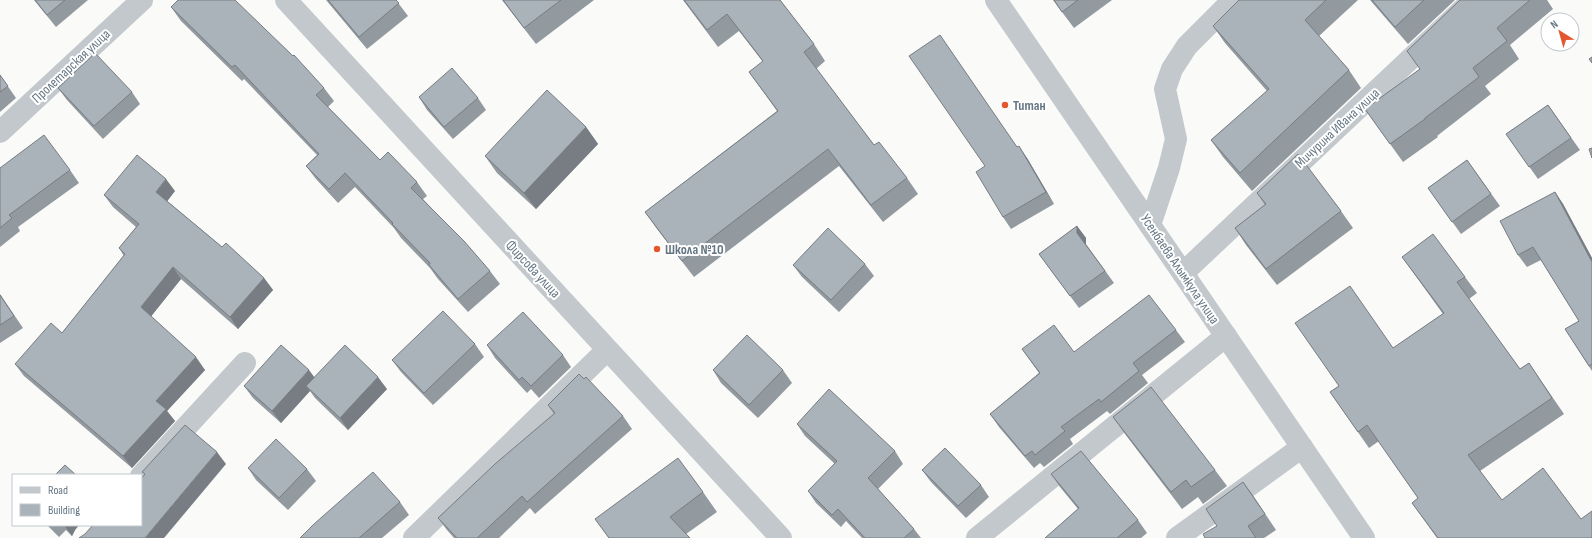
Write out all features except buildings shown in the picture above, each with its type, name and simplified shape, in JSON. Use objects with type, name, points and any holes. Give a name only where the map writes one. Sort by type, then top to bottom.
[{"type":"street","name":"Пролетарская улица","points":[[0,132],[142,0]]},
{"type":"street","name":"Фирсова улица","points":[[286,0],[781,538]]},
{"type":"street","name":"Усенбаева Алымкула улица","points":[[996,0],[1364,538]]},
{"type":"street","points":[[1150,225],[1169,168],[1176,139],[1165,89],[1172,69],[1187,46],[1233,0]]},
{"type":"street","name":"Мичурина Ивана улица","points":[[1183,273],[1473,0]]},
{"type":"street","points":[[977,538],[1226,336]]},
{"type":"street","points":[[414,538],[607,350]]},
{"type":"street","points":[[142,475],[245,364]]},
{"type":"street","points":[[1177,538],[1302,447]]},
{"type":"place","name":"Титан","points":[[1005,105]]},
{"type":"place","name":"Школа №10","points":[[657,249]]}]
